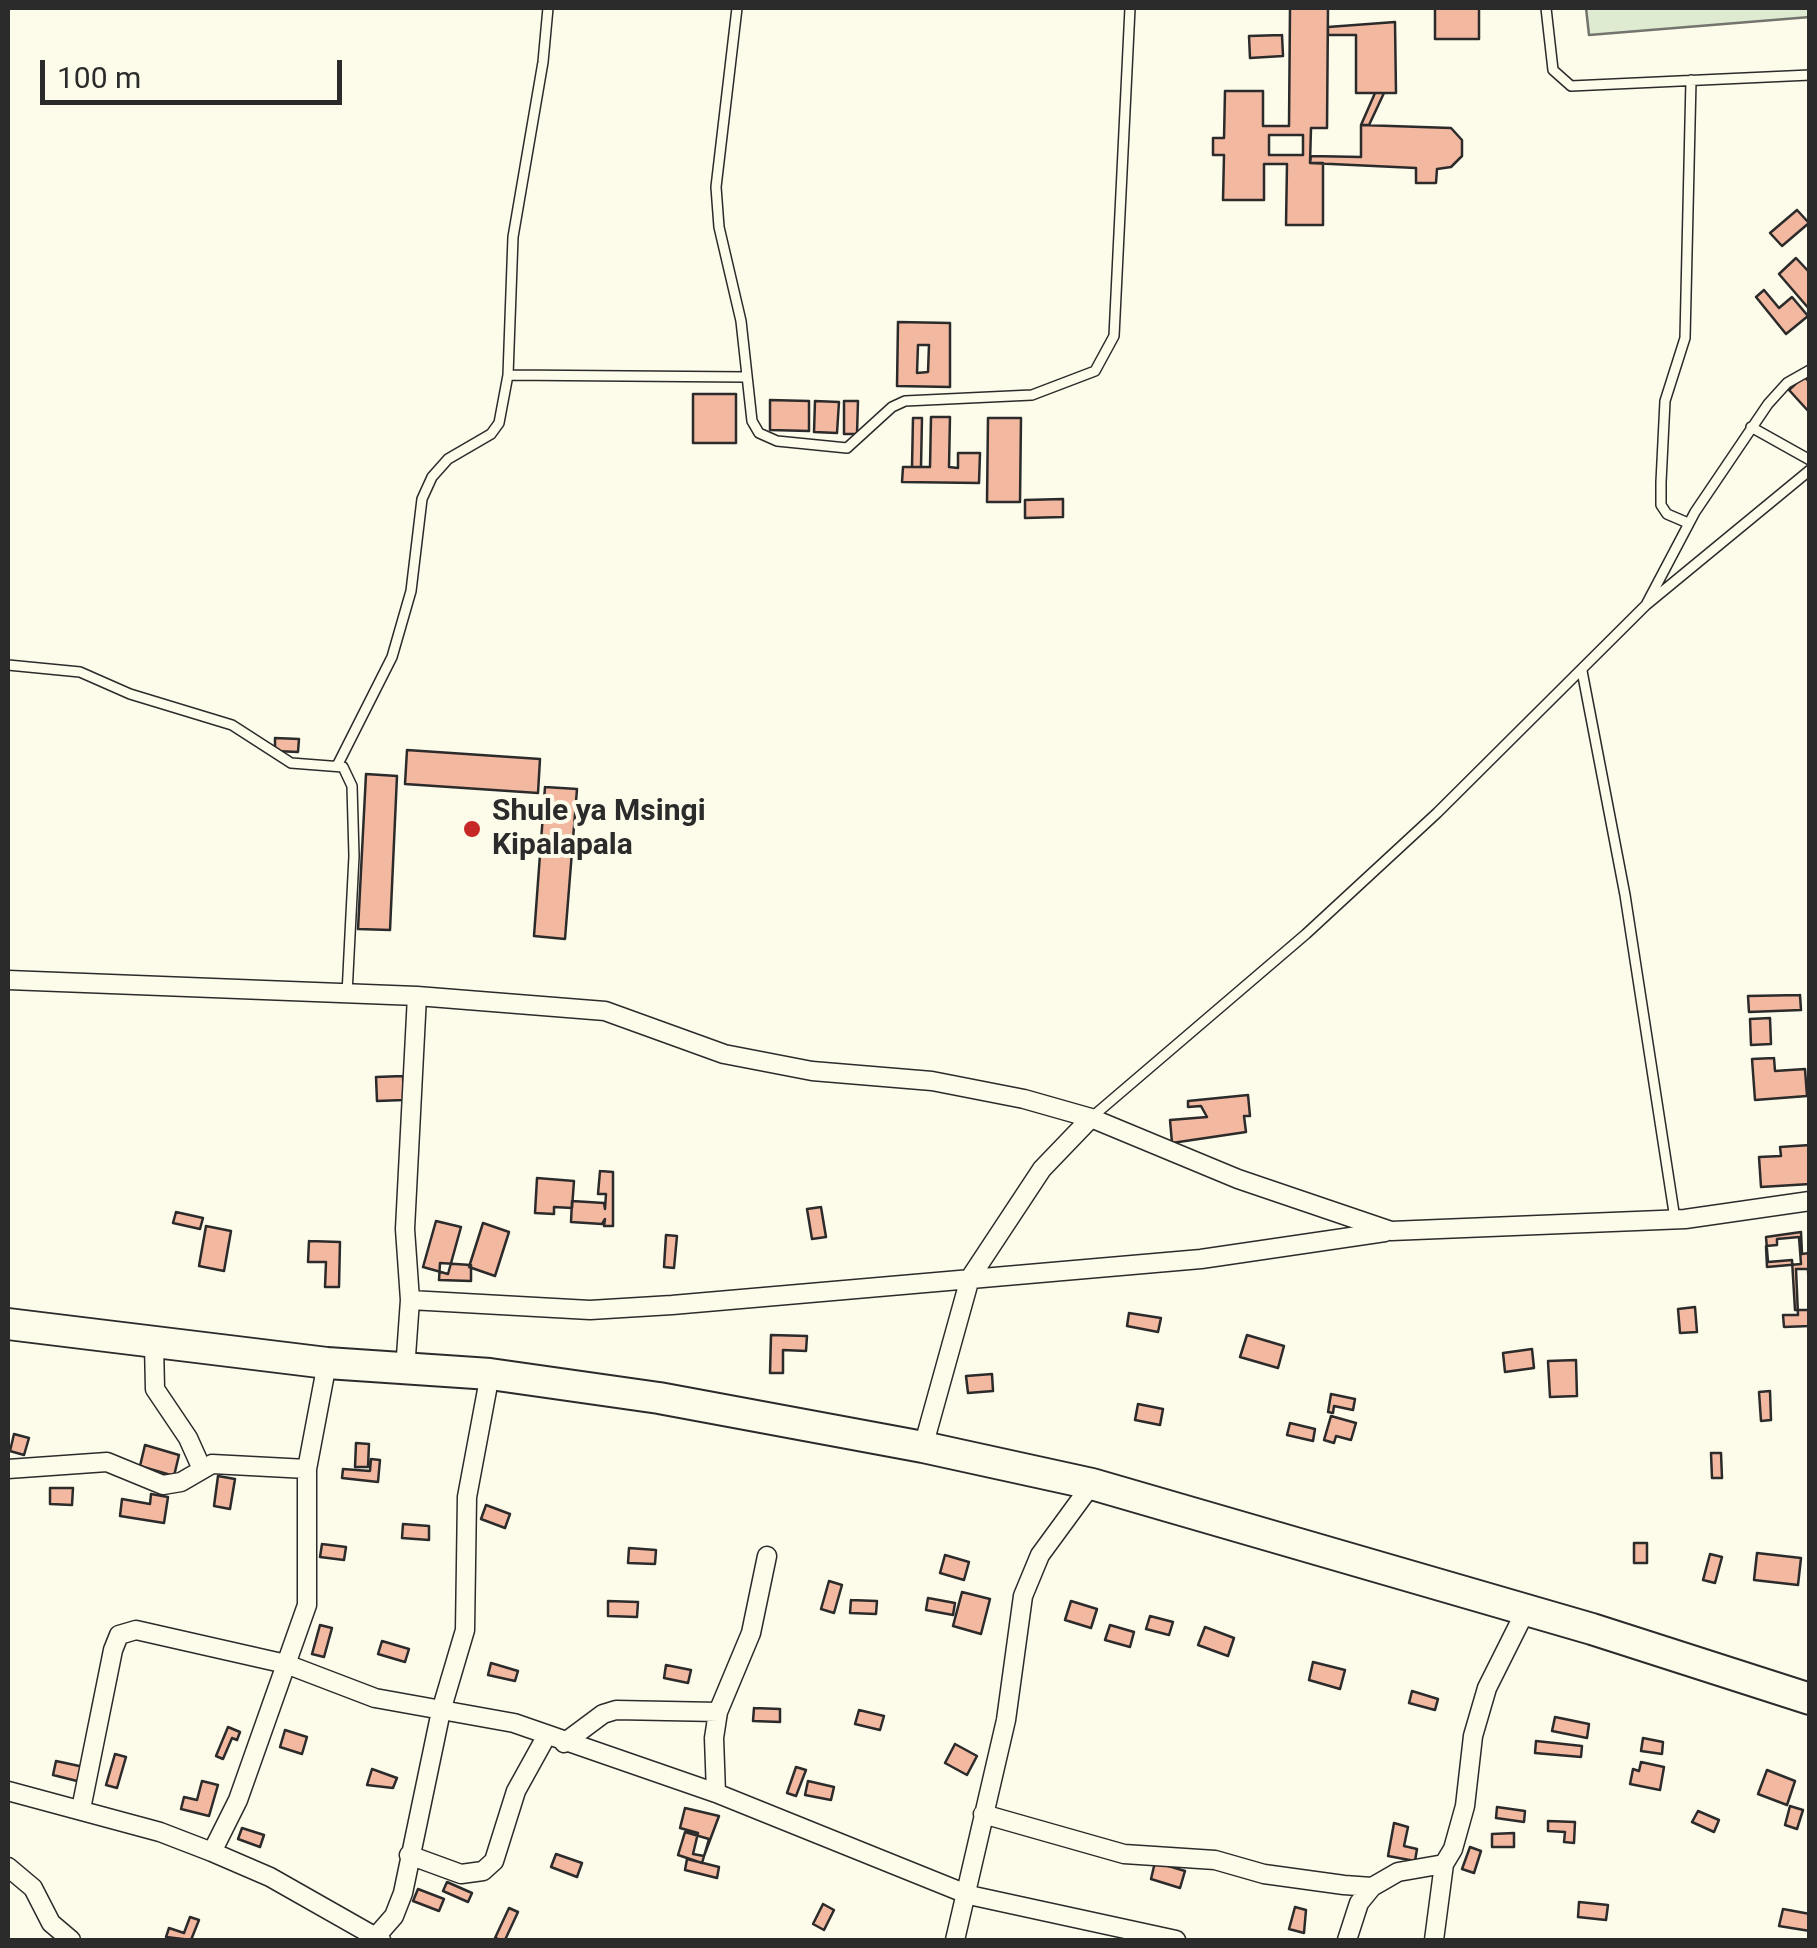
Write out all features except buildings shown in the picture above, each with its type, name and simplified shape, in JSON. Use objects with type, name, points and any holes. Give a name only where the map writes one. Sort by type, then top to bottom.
[{"type":"highway","points":[[8,1324],[154,1344],[229,1348],[327,1364],[490,1374],[659,1398],[923,1447],[1092,1484],[1810,1699]]},
{"type":"street","points":[[8,980],[417,996],[606,1011],[724,1054],[812,1071],[932,1081],[1091,1118],[1238,1179],[1391,1231]]},
{"type":"street","points":[[405,1370],[410,1300],[405,1229],[417,996]]},
{"type":"street","points":[[923,1447],[970,1278],[1042,1169],[1091,1118]]},
{"type":"street","points":[[410,1300],[590,1310],[1201,1258],[1391,1231],[1674,1219],[1810,1201]]},
{"type":"street","points":[[154,1344],[155,1389],[188,1438],[201,1467]]},
{"type":"street","points":[[212,1852],[238,1800],[308,1604],[307,1468],[327,1364]]},
{"type":"street","points":[[8,1791],[81,1809],[212,1852],[270,1877],[377,1939],[394,1916],[404,1892],[440,1711],[465,1630],[467,1497],[490,1374]]},
{"type":"street","points":[[8,1469],[107,1462],[163,1485],[181,1482],[201,1467],[234,1464],[307,1468]]},
{"type":"street","points":[[956,1940],[1006,1720],[1023,1596],[1040,1555],[1092,1484]]},
{"type":"street","points":[[716,1793],[714,1738],[718,1712],[751,1633],[767,1556]]},
{"type":"street","points":[[1434,1940],[1444,1864],[1465,1806],[1472,1736],[1487,1688],[1526,1612]]},
{"type":"street","points":[[81,1809],[119,1635],[144,1631],[286,1664],[375,1698],[514,1722],[716,1793],[969,1895],[1176,1940]]},
{"type":"street","points":[[409,1855],[461,1874],[483,1871],[494,1861],[516,1790],[556,1739],[603,1714],[616,1710],[718,1712]]},
{"type":"street","points":[[983,1814],[1124,1854],[1216,1860],[1264,1874],[1372,1887]]},
{"type":"street","points":[[1347,1940],[1358,1903],[1372,1887],[1398,1872],[1444,1864]]},
{"type":"street","points":[[8,1866],[33,1888],[51,1923],[71,1940]]},
{"type":"lane","points":[[338,764],[377,689],[400,632],[411,591],[422,498],[448,459],[491,434],[500,423],[508,375],[513,237],[544,62],[548,8]]},
{"type":"lane","points":[[737,8],[716,187],[719,226],[741,320],[752,421],[759,433],[778,441],[847,448],[892,407],[906,401],[1032,395],[1095,371],[1114,336],[1130,8]]},
{"type":"lane","points":[[1546,8],[1553,70],[1571,86],[1810,75]]},
{"type":"lane","points":[[1688,523],[1666,514],[1661,504],[1661,482],[1665,401],[1685,338],[1691,80]]},
{"type":"lane","points":[[1646,605],[1688,523],[1752,428],[1786,383],[1810,370]]},
{"type":"lane","points":[[508,375],[746,377]]},
{"type":"lane","points":[[1752,428],[1810,460]]},
{"type":"lane","points":[[1091,1118],[1306,934],[1646,605],[1810,470]]},
{"type":"lane","points":[[8,665],[80,672],[232,726],[291,762],[338,764],[347,772],[352,786],[354,856],[348,994]]},
{"type":"lane","points":[[1582,671],[1624,895],[1674,1219]]},
{"type":"green space","points":[[1586,8],[1809,8],[1810,17],[1589,35]]},
{"type":"place","name":"Shule ya Msingi Kipalapala","points":[[472,829]]}]
